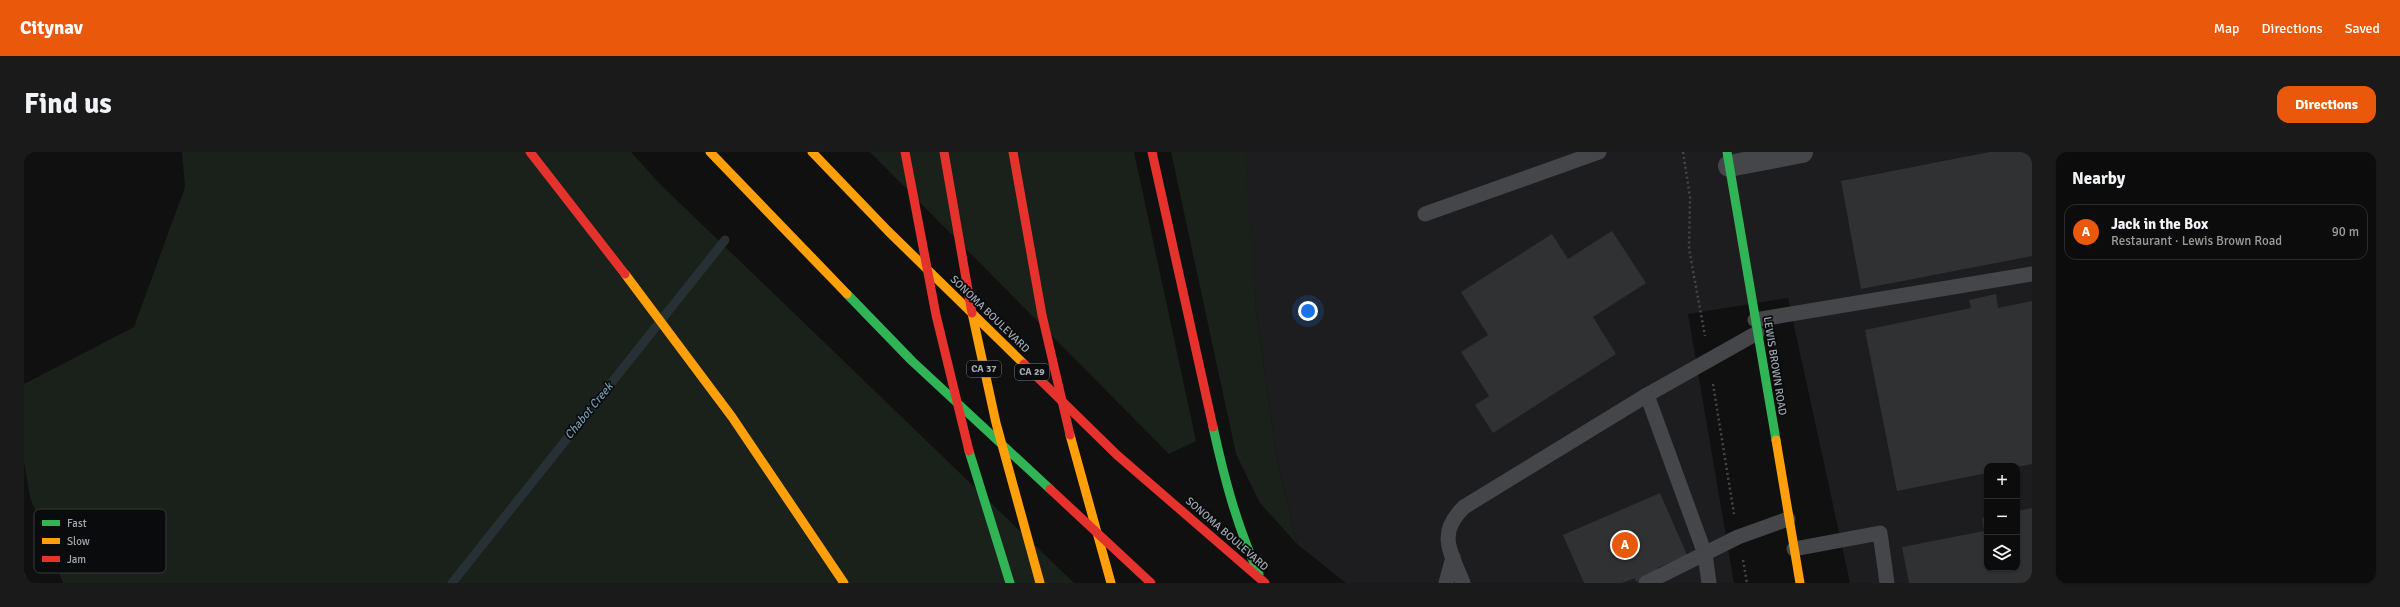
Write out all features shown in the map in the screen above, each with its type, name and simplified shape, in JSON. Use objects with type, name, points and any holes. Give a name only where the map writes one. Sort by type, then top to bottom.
[{"type":"main road","points":[[530,152],[613,256],[781,486],[844,583]]},
{"type":"main road","points":[[710,152],[912,362],[1151,583]]},
{"type":"main road","name":"SONOMA BOULEVARD","points":[[812,152],[888,231],[1117,455],[1264,582]]},
{"type":"main road","points":[[905,152],[933,297],[954,387],[978,479],[1010,583]]},
{"type":"main road","name":"CA 37","points":[[944,152],[967,288],[987,380],[1007,464],[1040,583]]},
{"type":"main road","points":[[1013,152],[1034,275],[1053,365],[1072,447],[1111,583]]},
{"type":"main road","points":[[1152,152],[1226,484],[1249,553],[1264,582]]},
{"type":"main road","name":"LEWIS BROWN ROAD","points":[[1728,159],[1800,583]]},
{"type":"street","points":[[1728,159],[1802,152]]},
{"type":"lane","points":[[1425,214],[1599,152]]},
{"type":"lane","points":[[1463,583],[1446,537],[1453,518],[1464,506],[1647,395],[1756,326],[2032,274]]},
{"type":"lane","points":[[1647,395],[1705,554],[1708,583]]},
{"type":"lane","points":[[1646,583],[1738,538],[1788,519]]},
{"type":"lane","points":[[1794,549],[1880,533],[1887,583]]},
{"type":"lane","points":[[1446,583],[1453,557]]},
{"type":"shaded area","points":[[182,152],[631,152],[660,184],[1074,583],[63,583],[59,573],[166,573],[166,509],[35,509],[30,497],[24,462],[24,384],[134,327],[185,187]]},
{"type":"shaded area","points":[[870,152],[1134,152],[1196,441],[1169,454]]},
{"type":"shaded area","points":[[1171,152],[1245,152],[1256,310],[1276,455],[1297,544],[1260,503],[1236,454]]},
{"type":"shaded area","points":[[1242,152],[2032,152],[2032,583],[1850,583],[1788,298],[1688,314],[1734,583],[1346,583],[1297,544],[1276,455],[1256,310]]},
{"type":"building","points":[[1990,152],[2032,152],[2032,256],[1861,289],[1841,181]]},
{"type":"building","points":[[1612,231],[1646,283],[1593,317],[1616,354],[1493,433],[1475,405],[1489,396],[1461,352],[1488,335],[1461,292],[1552,234],[1568,259]]},
{"type":"building","points":[[1996,294],[1998,308],[2032,301],[2032,464],[2020,466],[2020,463],[1984,463],[1984,474],[1897,491],[1865,330],[1971,308],[1969,300]]},
{"type":"building","points":[[1660,493],[1687,555],[1657,568],[1659,572],[1636,582],[1635,578],[1622,583],[1584,583],[1563,535]]},
{"type":"building","points":[[2032,508],[2032,583],[1909,583],[1902,547],[1984,531],[1984,571],[2020,571],[2020,510]]},
{"type":"building","points":[[1982,518],[1984,518],[1984,531]]},
{"type":"building","points":[[24,572],[29,583],[24,583]]},
{"type":"waterway","name":"Chabot Creek","points":[[452,583],[725,240]]},
{"type":"traffic: fast","points":[[1727,152],[1776,440]]},
{"type":"traffic: fast","points":[[847,294],[912,361],[1050,489]]},
{"type":"traffic: fast","points":[[1213,427],[1232,502],[1244,538],[1259,574]]},
{"type":"traffic: fast","points":[[969,451],[1010,583]]},
{"type":"traffic: slow","points":[[710,152],[847,294]]},
{"type":"traffic: slow","points":[[812,152],[888,231],[1024,364]]},
{"type":"traffic: slow","points":[[625,274],[732,417],[844,583]]},
{"type":"traffic: slow","points":[[972,313],[996,423],[1040,583]]},
{"type":"traffic: slow","points":[[1070,435],[1111,583]]},
{"type":"traffic: slow","points":[[1776,440],[1800,583]]},
{"type":"traffic: jam","points":[[530,152],[625,274]]},
{"type":"traffic: jam","points":[[905,152],[936,315],[969,451]]},
{"type":"traffic: jam","points":[[944,152],[972,313]]},
{"type":"traffic: jam","points":[[1013,152],[1042,315],[1070,435]]},
{"type":"traffic: jam","points":[[1152,152],[1213,427]]},
{"type":"traffic: jam","points":[[1024,364],[1117,455],[1265,583]]},
{"type":"traffic: jam","points":[[1050,489],[1151,583]]},
{"type":"place","name":"Jack in the Box","points":[[1625,545]]}]
